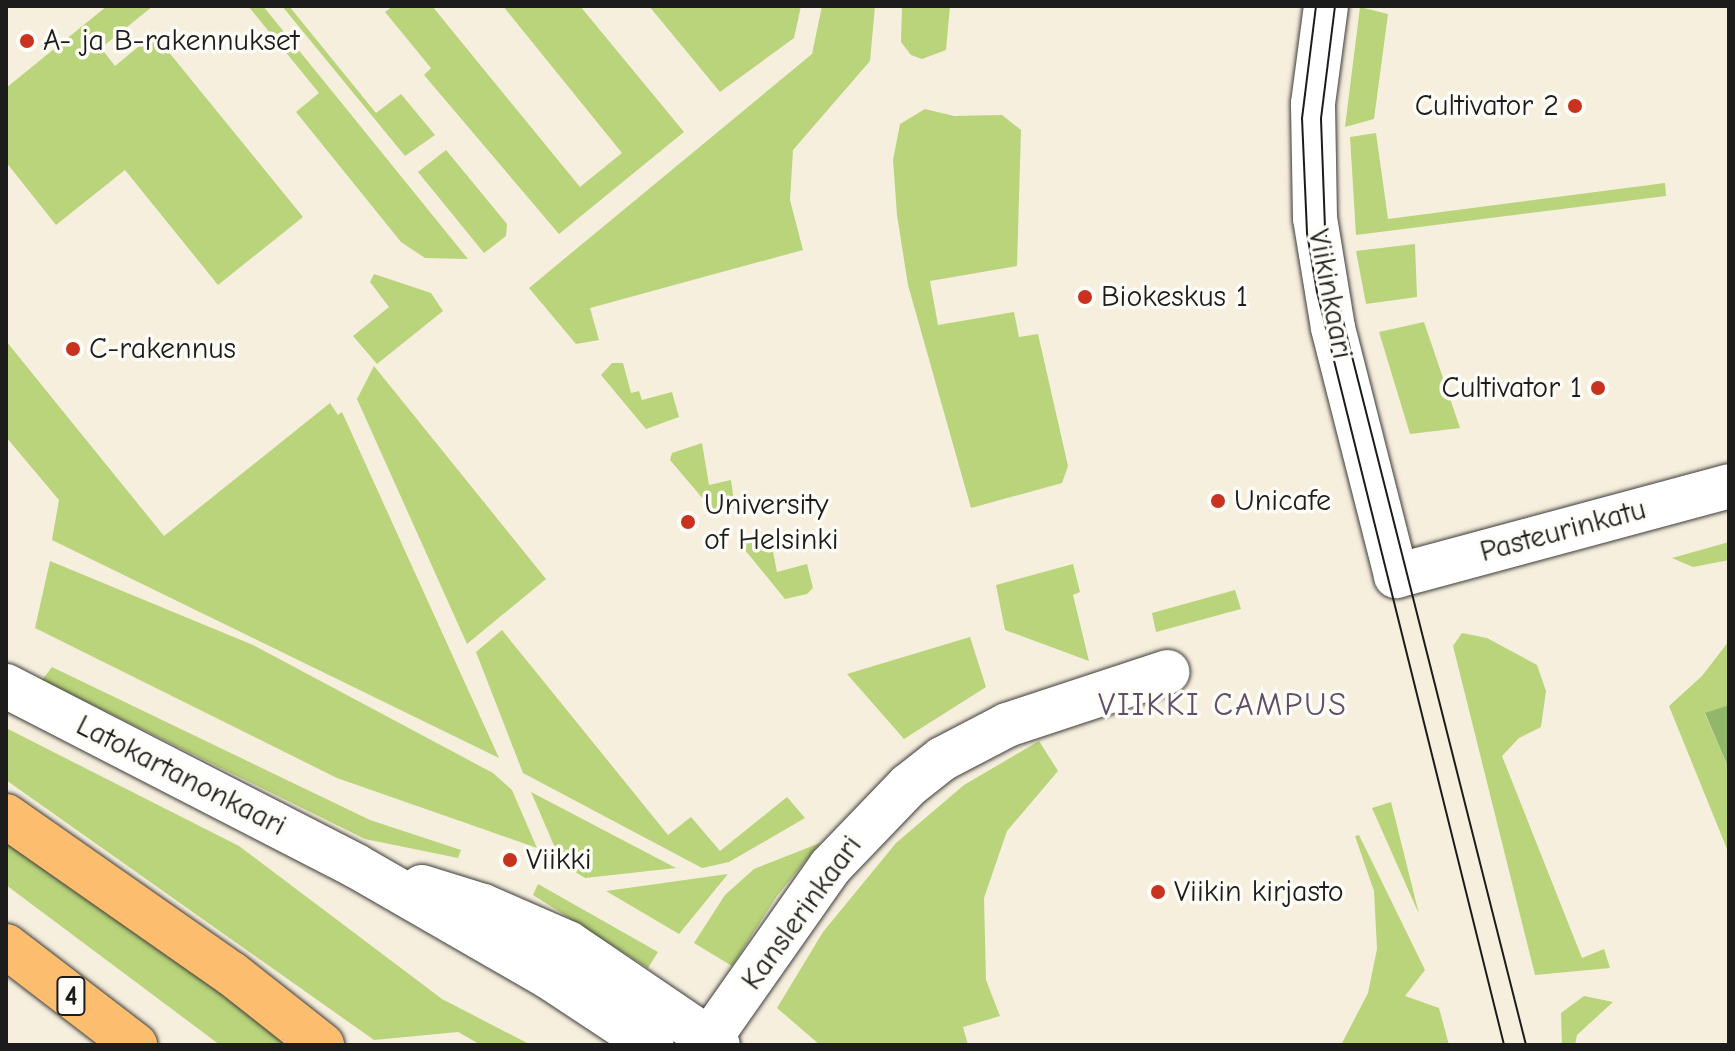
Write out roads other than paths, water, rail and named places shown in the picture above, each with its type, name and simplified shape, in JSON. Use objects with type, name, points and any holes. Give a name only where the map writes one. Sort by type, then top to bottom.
[{"type":"highway","points":[[6,816],[232,974],[322,1045]]},
{"type":"highway","name":"4","points":[[6,946],[135,1045]]},
{"type":"street","name":"Viikinkaari","points":[[1326,6],[1313,104],[1315,218],[1333,328],[1396,576]]},
{"type":"street","name":"Pasteurinkatu","points":[[1396,576],[1729,486]]},
{"type":"street","name":"Kanslerinkaari","points":[[711,1043],[830,867],[909,785],[942,759],[1007,725],[1167,672]]},
{"type":"street","name":"Latokartanonkaari","points":[[6,686],[356,866],[549,977],[652,1045]]},
{"type":"street","name":"Latokartanonkaari","points":[[356,866],[483,906],[568,943],[711,1043]]},
{"type":"tram line","points":[[1316,6],[1302,118],[1307,233],[1317,292],[1504,1045]]},
{"type":"tram line","points":[[1335,6],[1321,119],[1325,230],[1335,289],[1526,1045]]},
{"type":"place","name":"A- ja B-rakennukset","points":[[27,41]]},
{"type":"place","name":"Cultivator 2","points":[[1575,106]]},
{"type":"place","name":"Biokeskus 1","points":[[1085,297]]},
{"type":"place","name":"C-rakennus","points":[[73,349]]},
{"type":"place","name":"Cultivator 1","points":[[1598,388]]},
{"type":"place","name":"Unicafe","points":[[1218,501]]},
{"type":"place","name":"University of Helsinki","points":[[688,522]]},
{"type":"place","name":"Viikki","points":[[510,860]]},
{"type":"place","name":"Viikin kirjasto","points":[[1158,892]]},
{"type":"district","name":"VIIKKI CAMPUS","points":[[1223,705]]}]
